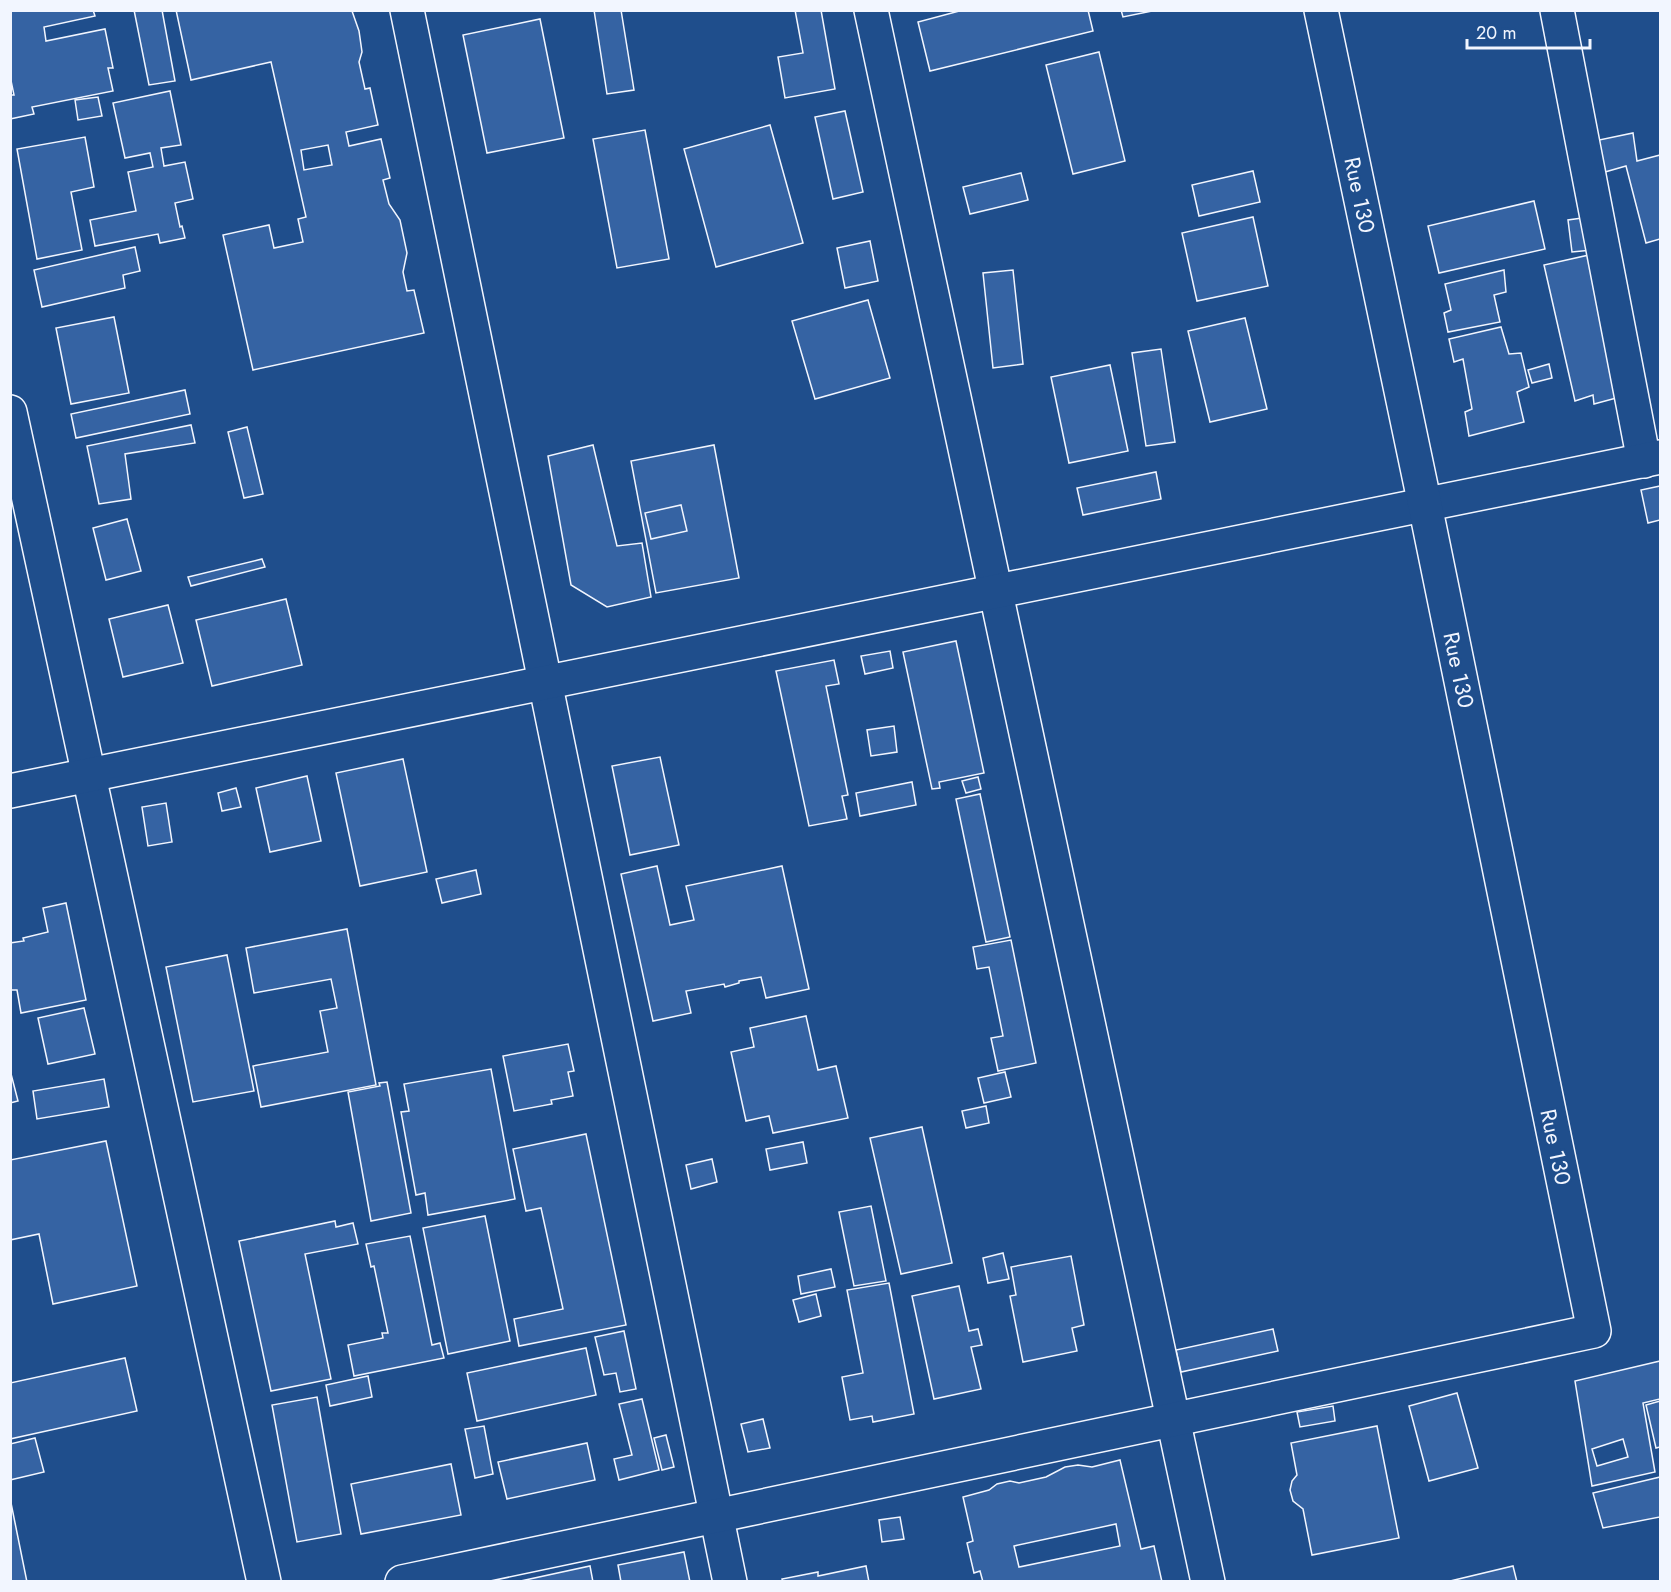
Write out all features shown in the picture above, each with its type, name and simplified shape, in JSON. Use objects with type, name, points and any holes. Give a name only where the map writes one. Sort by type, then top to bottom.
[{"type":"street","points":[[406,10],[730,1581]]},
{"type":"street","points":[[871,10],[1208,1581]]},
{"type":"street","name":"Rue 130","points":[[1173,1420],[1594,1331],[1321,10]]},
{"type":"street","points":[[10,790],[1652,459],[1557,10]]},
{"type":"street","points":[[10,412],[264,1581]]},
{"type":"street","points":[[402,1581],[1173,1420]]},
{"type":"building","points":[[10,10],[93,10],[95,16],[44,27],[46,41],[105,29],[113,68],[108,68],[113,91],[32,107],[34,114],[10,119],[10,95],[14,95],[10,76]]},
{"type":"building","points":[[134,10],[162,10],[175,81],[149,85]]},
{"type":"building","points":[[176,10],[352,11],[359,31],[362,52],[359,62],[365,89],[370,88],[378,125],[346,132],[349,146],[381,139],[390,178],[383,180],[389,204],[400,220],[407,253],[403,272],[407,291],[414,290],[424,333],[253,370],[223,235],[269,225],[274,248],[303,242],[298,219],[306,217],[271,62],[191,80]],"holes":[[[328,145],[332,165],[304,170],[301,150]]]},
{"type":"building","points":[[594,10],[621,10],[634,90],[607,94]]},
{"type":"building","points":[[795,10],[821,10],[835,89],[785,98],[778,57],[803,53]]},
{"type":"building","points":[[963,10],[1088,10],[1093,31],[930,71],[918,22]]},
{"type":"building","points":[[1121,10],[1157,10],[1123,17]]},
{"type":"building","points":[[540,19],[564,138],[487,153],[463,35]]},
{"type":"building","points":[[1099,52],[1125,161],[1073,174],[1046,65]]},
{"type":"building","points":[[170,91],[181,145],[161,148],[164,166],[185,162],[193,199],[175,203],[185,238],[160,243],[158,234],[95,246],[90,220],[136,211],[128,172],[153,167],[150,153],[125,158],[113,103]]},
{"type":"building","points":[[98,97],[102,116],[78,120],[75,100]]},
{"type":"building","points":[[845,111],[863,192],[833,199],[815,117]]},
{"type":"building","points":[[770,125],[803,243],[716,267],[684,149]]},
{"type":"building","points":[[645,130],[669,259],[617,268],[593,139]]},
{"type":"building","points":[[1633,133],[1637,161],[1660,155],[1660,239],[1646,243],[1626,166],[1605,172],[1599,140]]},
{"type":"building","points":[[85,137],[94,187],[71,192],[82,250],[37,259],[17,149]]},
{"type":"building","points":[[1253,171],[1260,202],[1199,216],[1192,185]]},
{"type":"building","points":[[1021,173],[1028,200],[970,214],[963,187]]},
{"type":"building","points":[[1534,201],[1545,249],[1439,273],[1428,226]]},
{"type":"building","points":[[1253,217],[1268,286],[1197,301],[1182,233]]},
{"type":"building","points":[[1589,217],[1592,250],[1572,252],[1568,220]]},
{"type":"building","points":[[870,241],[878,281],[845,288],[837,248]]},
{"type":"building","points":[[135,247],[140,271],[123,275],[125,288],[42,307],[34,270]]},
{"type":"building","points":[[1589,255],[1620,397],[1594,404],[1593,395],[1575,401],[1544,265]]},
{"type":"building","points":[[1013,270],[1023,364],[993,368],[983,273]]},
{"type":"building","points":[[1504,270],[1506,292],[1494,295],[1500,322],[1448,332],[1444,313],[1451,310],[1445,284]]},
{"type":"building","points":[[868,300],[890,378],[815,399],[792,321]]},
{"type":"building","points":[[114,317],[129,393],[71,404],[56,328]]},
{"type":"building","points":[[1245,318],[1267,409],[1210,422],[1188,331]]},
{"type":"building","points":[[1501,327],[1509,354],[1521,353],[1529,387],[1517,392],[1524,422],[1469,436],[1465,412],[1472,409],[1463,359],[1454,362],[1449,339]]},
{"type":"building","points":[[1161,349],[1175,442],[1146,446],[1132,353]]},
{"type":"building","points":[[1549,364],[1552,378],[1532,383],[1528,370]]},
{"type":"building","points":[[1110,365],[1128,451],[1069,463],[1051,377]]},
{"type":"building","points":[[185,390],[190,414],[76,438],[71,414]]},
{"type":"building","points":[[191,425],[195,443],[125,454],[131,499],[99,504],[87,446]]},
{"type":"building","points":[[247,427],[263,494],[244,498],[228,432]]},
{"type":"building","points":[[593,445],[617,546],[642,543],[651,597],[607,607],[571,585],[548,456]]},
{"type":"building","points":[[714,445],[739,578],[656,593],[631,461]]},
{"type":"building","points":[[1156,472],[1161,499],[1083,515],[1077,488]]},
{"type":"building","points":[[1660,486],[1660,520],[1648,523],[1641,490]]},
{"type":"building","points":[[681,505],[687,531],[651,539],[645,513]]},
{"type":"building","points":[[127,519],[141,571],[106,580],[93,528]]},
{"type":"building","points":[[262,559],[265,567],[191,586],[188,577]]},
{"type":"building","points":[[286,599],[302,665],[212,686],[196,620]]},
{"type":"building","points":[[168,605],[183,663],[123,677],[109,619]]},
{"type":"building","points":[[956,641],[984,773],[939,782],[940,788],[932,789],[903,652]]},
{"type":"building","points":[[890,651],[893,668],[865,674],[861,656]]},
{"type":"building","points":[[834,660],[839,684],[826,686],[848,795],[842,796],[847,819],[809,826],[776,671]]},
{"type":"building","points":[[894,726],[897,752],[871,756],[867,730]]},
{"type":"building","points":[[660,757],[679,845],[630,855],[612,766]]},
{"type":"building","points":[[403,759],[427,872],[360,886],[336,773]]},
{"type":"building","points":[[307,776],[321,841],[270,852],[256,788]]},
{"type":"building","points":[[978,777],[981,789],[966,793],[962,781]]},
{"type":"building","points":[[912,782],[916,805],[860,816],[856,793]]},
{"type":"building","points":[[236,788],[241,807],[222,811],[218,793]]},
{"type":"building","points":[[980,794],[1010,937],[986,942],[956,799]]},
{"type":"building","points":[[166,803],[172,842],[148,846],[142,807]]},
{"type":"building","points":[[657,866],[670,925],[694,920],[686,886],[782,866],[809,989],[766,998],[761,977],[739,981],[739,983],[725,987],[724,984],[686,991],[691,1013],[653,1021],[621,874]]},
{"type":"building","points":[[476,870],[481,894],[442,903],[436,879]]},
{"type":"building","points":[[66,903],[86,1000],[21,1013],[17,990],[11,990],[10,987],[10,943],[24,941],[23,938],[48,932],[43,908]]},
{"type":"building","points":[[347,929],[376,1085],[261,1107],[253,1066],[328,1052],[320,1011],[337,1008],[331,979],[254,993],[246,948]]},
{"type":"building","points":[[1011,940],[1036,1063],[998,1071],[991,1038],[1003,1036],[989,967],[977,969],[973,947]]},
{"type":"building","points":[[227,955],[254,1091],[193,1102],[166,967]]},
{"type":"building","points":[[84,1008],[95,1054],[48,1064],[38,1018]]},
{"type":"building","points":[[806,1016],[818,1070],[836,1066],[848,1118],[773,1133],[769,1116],[746,1121],[731,1052],[754,1047],[750,1028]]},
{"type":"building","points":[[568,1044],[574,1071],[568,1072],[573,1096],[551,1100],[552,1104],[514,1111],[503,1056]]},
{"type":"building","points":[[491,1069],[515,1199],[428,1215],[425,1193],[416,1195],[401,1112],[409,1111],[404,1084]]},
{"type":"building","points":[[10,1070],[18,1101],[10,1103]]},
{"type":"building","points":[[1005,1072],[1011,1097],[984,1103],[978,1078]]},
{"type":"building","points":[[104,1079],[109,1107],[37,1119],[33,1091]]},
{"type":"building","points":[[387,1082],[411,1213],[371,1221],[348,1092],[380,1086],[379,1083]]},
{"type":"building","points":[[986,1106],[989,1123],[966,1128],[962,1111]]},
{"type":"building","points":[[922,1127],[952,1263],[901,1274],[870,1138]]},
{"type":"building","points":[[586,1134],[626,1325],[519,1346],[514,1319],[563,1309],[541,1208],[526,1211],[513,1149]]},
{"type":"building","points":[[106,1141],[137,1286],[53,1304],[39,1234],[10,1240],[10,1160]]},
{"type":"building","points":[[803,1142],[807,1163],[770,1170],[766,1149]]},
{"type":"building","points":[[712,1159],[717,1182],[691,1189],[686,1165]]},
{"type":"building","points":[[871,1206],[886,1281],[854,1286],[839,1212]]},
{"type":"building","points":[[485,1216],[510,1341],[448,1354],[423,1228]]},
{"type":"building","points":[[335,1221],[336,1227],[353,1223],[358,1244],[305,1254],[331,1379],[271,1391],[239,1241]]},
{"type":"building","points":[[410,1236],[432,1345],[440,1343],[444,1358],[354,1376],[348,1345],[383,1338],[382,1333],[388,1333],[374,1266],[371,1267],[366,1244]]},
{"type":"building","points":[[1003,1253],[1009,1279],[988,1283],[983,1258]]},
{"type":"building","points":[[1071,1256],[1084,1325],[1072,1328],[1077,1351],[1023,1362],[1010,1296],[1016,1295],[1011,1267]]},
{"type":"building","points":[[831,1269],[835,1287],[801,1294],[798,1276]]},
{"type":"building","points":[[889,1283],[914,1414],[873,1422],[872,1416],[850,1420],[842,1377],[863,1373],[847,1290]]},
{"type":"building","points":[[959,1286],[969,1331],[978,1329],[982,1345],[971,1347],[981,1389],[934,1399],[912,1296]]},
{"type":"building","points":[[816,1294],[821,1316],[799,1322],[793,1300]]},
{"type":"building","points":[[1273,1329],[1278,1351],[1181,1372],[1176,1350]]},
{"type":"building","points":[[624,1331],[636,1389],[620,1392],[616,1373],[604,1375],[595,1337]]},
{"type":"building","points":[[586,1348],[596,1395],[477,1421],[467,1373]]},
{"type":"building","points":[[125,1358],[137,1411],[10,1439],[10,1383]]},
{"type":"building","points":[[1660,1361],[1660,1399],[1643,1403],[1655,1472],[1592,1486],[1575,1381]],"holes":[[[1623,1439],[1628,1457],[1597,1466],[1592,1449]]]},
{"type":"building","points":[[368,1376],[372,1397],[330,1406],[326,1385]]},
{"type":"building","points":[[1457,1393],[1478,1468],[1429,1481],[1409,1406]]},
{"type":"building","points":[[317,1397],[341,1534],[297,1542],[272,1405]]},
{"type":"building","points":[[642,1399],[659,1470],[619,1480],[614,1459],[632,1455],[619,1404]]},
{"type":"building","points":[[1660,1401],[1660,1447],[1656,1448],[1646,1405]]},
{"type":"building","points":[[1333,1406],[1335,1421],[1300,1427],[1297,1412]]},
{"type":"building","points":[[763,1419],[770,1448],[748,1452],[741,1424]]},
{"type":"building","points":[[484,1426],[493,1474],[475,1478],[465,1429]]},
{"type":"building","points":[[1377,1426],[1399,1538],[1312,1555],[1303,1509],[1293,1501],[1290,1490],[1292,1481],[1297,1475],[1291,1443]]},
{"type":"building","points":[[666,1435],[674,1467],[662,1470],[654,1438]]},
{"type":"building","points":[[35,1438],[44,1472],[10,1480],[10,1444]]},
{"type":"building","points":[[587,1443],[595,1480],[507,1499],[498,1462]]},
{"type":"building","points":[[1120,1460],[1141,1549],[1154,1546],[1162,1582],[983,1582],[980,1571],[974,1573],[967,1543],[973,1541],[963,1497],[989,1490],[997,1484],[1010,1481],[1019,1483],[1046,1477],[1065,1467],[1078,1465],[1092,1467]],"holes":[[[1116,1524],[1120,1546],[1019,1567],[1014,1546]]]},
{"type":"building","points":[[451,1464],[461,1515],[361,1534],[351,1484]]},
{"type":"building","points":[[1660,1477],[1660,1517],[1603,1528],[1593,1493]]},
{"type":"building","points":[[11,1503],[27,1582],[10,1582]]},
{"type":"building","points":[[900,1517],[904,1539],[882,1542],[879,1520]]},
{"type":"building","points":[[684,1552],[690,1582],[621,1582],[618,1565]]},
{"type":"building","points":[[590,1566],[593,1582],[516,1582]]},
{"type":"building","points":[[866,1566],[869,1582],[783,1582],[782,1579],[818,1572],[818,1576]]},
{"type":"building","points":[[1513,1566],[1517,1582],[1446,1582]]}]
